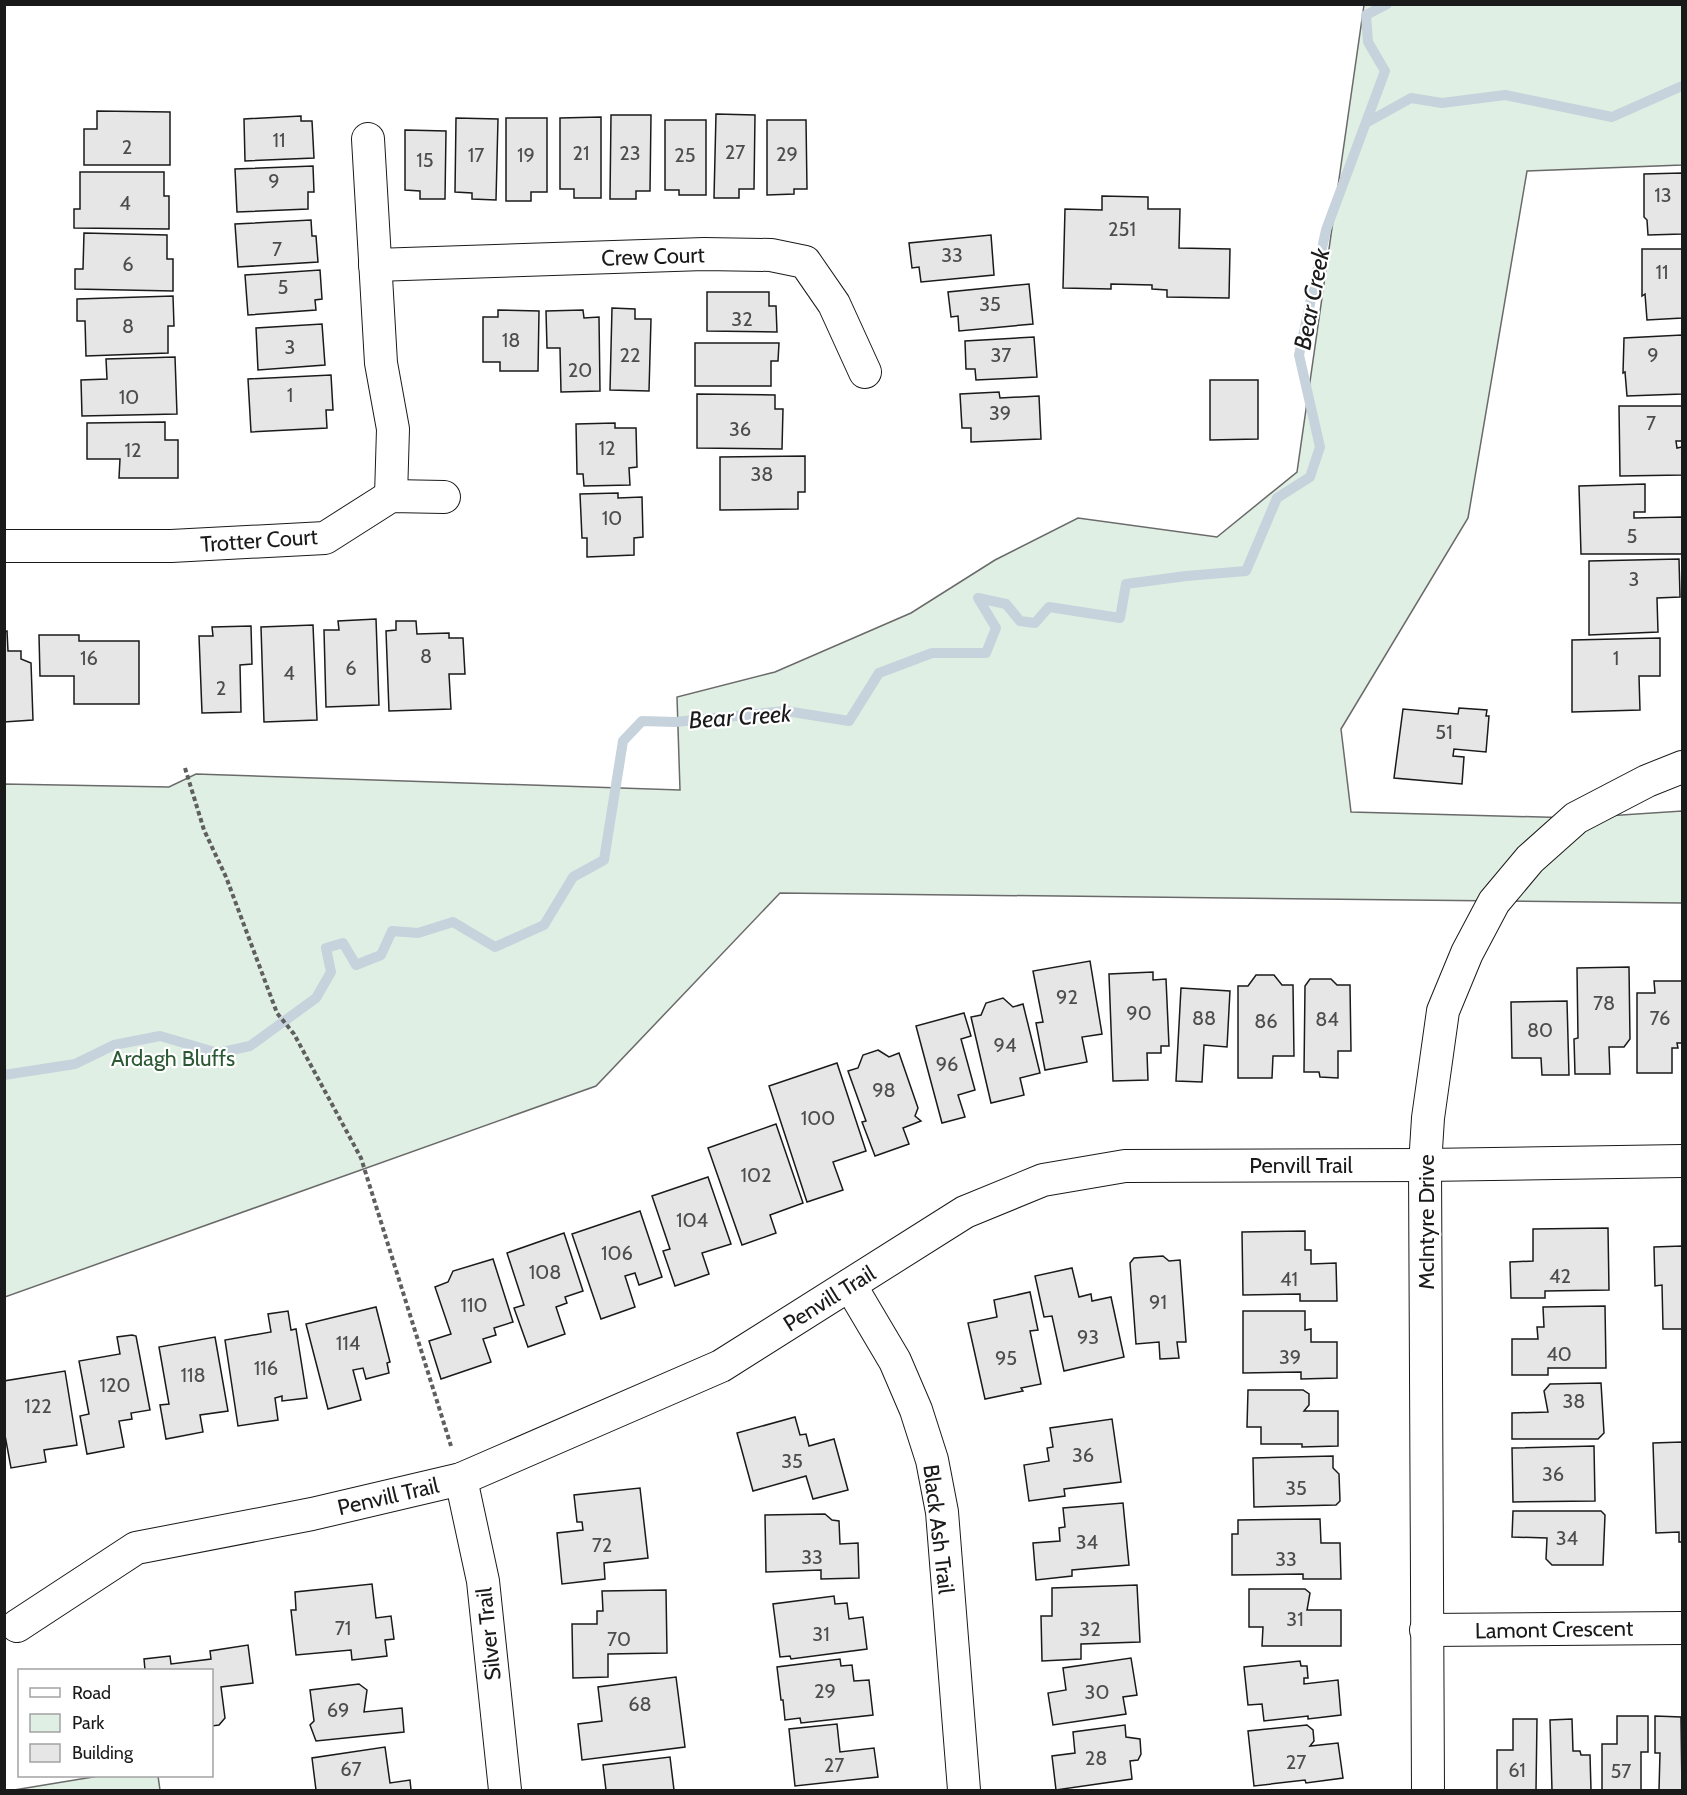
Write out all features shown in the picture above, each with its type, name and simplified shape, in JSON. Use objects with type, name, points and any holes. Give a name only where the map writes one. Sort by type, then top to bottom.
[{"type":"street","points":[[368,139],[381,363],[393,429],[391,496],[444,497]]},
{"type":"street","name":"Crew Court","points":[[375,265],[704,254],[771,255],[805,262],[834,304],[865,372]]},
{"type":"street","name":"Trotter Court","points":[[5,541],[171,546],[325,538],[391,496]]},
{"type":"street","name":"McIntyre Drive","points":[[1428,1791],[1425,1165],[1428,1118],[1443,1011],[1467,953],[1494,902],[1530,859],[1576,818],[1647,780],[1683,767]]},
{"type":"street","name":"Penvill Trail","points":[[17,1626],[136,1548],[312,1514],[461,1479],[721,1366],[965,1212],[1043,1180],[1125,1166],[1683,1161]]},
{"type":"street","name":"Black Ash Trail","points":[[850,1285],[895,1361],[916,1410],[932,1460],[942,1512],[964,1791]]},
{"type":"street","name":"Silver Trail","points":[[461,1479],[483,1581],[505,1791]]},
{"type":"street","name":"Lamont Crescent","points":[[1426,1630],[1683,1628]]},
{"type":"path","points":[[185,768],[204,830],[226,877],[277,1013],[294,1034],[361,1158],[461,1479]]},
{"type":"green space","name":"Ardagh Bluffs","points":[[1364,5],[1682,5],[1682,165],[1527,171],[1468,518],[1341,729],[1351,812],[1576,818],[1682,811],[1682,903],[780,893],[596,1086],[5,1297],[4,784],[169,787],[196,774],[680,790],[677,697],[775,672],[911,613],[995,560],[1078,518],[1217,537],[1297,472]]},
{"type":"green space","points":[[93,1777],[158,1777],[160,1790],[14,1790]]},
{"type":"building","points":[[97,111],[170,112],[170,165],[84,165],[84,129],[97,129]]},
{"type":"building","points":[[716,114],[755,115],[754,189],[739,189],[739,198],[714,198]]},
{"type":"building","points":[[611,115],[651,115],[650,191],[636,191],[636,199],[610,199]]},
{"type":"building","points":[[301,116],[301,121],[312,121],[314,158],[245,161],[244,119]]},
{"type":"building","points":[[601,117],[601,198],[574,198],[574,189],[560,189],[560,118]]},
{"type":"building","points":[[456,118],[498,119],[496,200],[472,199],[472,193],[455,192]]},
{"type":"building","points":[[506,118],[547,118],[547,192],[531,192],[531,201],[506,201]]},
{"type":"building","points":[[665,120],[706,120],[706,195],[679,195],[679,190],[665,190]]},
{"type":"building","points":[[767,120],[806,120],[807,189],[794,189],[794,194],[767,195]]},
{"type":"building","points":[[405,130],[446,131],[445,199],[420,199],[420,191],[405,190]]},
{"type":"building","points":[[313,166],[314,192],[308,192],[308,209],[237,212],[235,169]]},
{"type":"building","points":[[80,172],[164,172],[164,196],[169,196],[169,229],[74,228],[74,209],[80,209]]},
{"type":"building","points":[[1682,173],[1682,234],[1648,235],[1647,220],[1644,217],[1644,174]]},
{"type":"building","points":[[1102,196],[1148,197],[1148,209],[1180,209],[1179,248],[1230,249],[1229,298],[1167,297],[1167,290],[1152,289],[1152,285],[1111,284],[1111,289],[1063,288],[1065,209],[1102,210]]},
{"type":"building","points":[[311,220],[312,236],[316,236],[318,262],[238,267],[235,224]]},
{"type":"building","points":[[84,233],[167,235],[167,259],[173,259],[173,291],[75,289],[75,269],[83,269]]},
{"type":"building","points":[[991,235],[994,275],[921,282],[919,267],[912,268],[909,243]]},
{"type":"building","points":[[1642,249],[1682,249],[1682,318],[1647,320],[1645,294],[1642,296]]},
{"type":"building","points":[[320,270],[322,299],[315,300],[316,310],[248,315],[245,275]]},
{"type":"building","points":[[1029,284],[1033,324],[959,331],[958,316],[951,317],[948,292]]},
{"type":"building","points":[[707,292],[769,292],[769,306],[776,306],[777,332],[707,331]]},
{"type":"building","points":[[173,296],[174,326],[168,326],[168,353],[86,356],[85,321],[77,321],[77,299]]},
{"type":"building","points":[[612,308],[635,309],[635,319],[651,319],[649,391],[610,390]]},
{"type":"building","points":[[498,310],[539,311],[538,371],[500,371],[500,362],[483,362],[483,317],[498,317]]},
{"type":"building","points":[[583,310],[584,318],[599,317],[600,391],[561,392],[560,348],[547,348],[546,311]]},
{"type":"building","points":[[322,324],[325,365],[258,370],[256,328]]},
{"type":"building","points":[[1682,335],[1682,394],[1627,396],[1625,372],[1623,373],[1624,338]]},
{"type":"building","points":[[1034,337],[1037,377],[976,380],[975,369],[966,369],[965,341]]},
{"type":"building","points":[[695,343],[779,343],[778,361],[771,361],[771,386],[695,386]]},
{"type":"building","points":[[175,357],[177,414],[82,416],[81,380],[107,379],[106,359]]},
{"type":"building","points":[[331,375],[333,410],[326,410],[327,428],[251,432],[248,379]]},
{"type":"building","points":[[1210,380],[1258,380],[1258,439],[1210,440]]},
{"type":"building","points":[[999,392],[1000,398],[1039,396],[1041,439],[971,442],[971,428],[962,428],[960,394]]},
{"type":"building","points":[[697,394],[775,395],[775,409],[783,409],[782,449],[697,448]]},
{"type":"building","points":[[1619,406],[1682,406],[1682,441],[1676,441],[1677,448],[1682,447],[1682,475],[1620,476]]},
{"type":"building","points":[[165,422],[165,440],[178,440],[178,478],[119,478],[120,459],[87,459],[87,423]]},
{"type":"building","points":[[615,423],[615,428],[636,428],[637,467],[629,468],[630,485],[584,486],[583,474],[577,474],[576,424]]},
{"type":"building","points":[[805,456],[805,492],[798,492],[798,509],[720,510],[720,457]]},
{"type":"building","points":[[1645,484],[1645,512],[1634,512],[1634,518],[1682,517],[1682,554],[1581,554],[1579,486]]},
{"type":"building","points":[[618,493],[618,498],[642,497],[643,537],[634,538],[634,555],[587,557],[587,538],[582,538],[580,494]]},
{"type":"building","points":[[1679,559],[1680,597],[1657,598],[1658,632],[1589,635],[1589,561]]},
{"type":"building","points":[[376,619],[379,705],[326,707],[324,630],[339,630],[338,621]]},
{"type":"building","points":[[396,621],[416,621],[417,634],[449,633],[449,638],[463,638],[465,674],[449,674],[451,709],[389,711],[386,631],[396,630]]},
{"type":"building","points":[[313,625],[317,720],[264,722],[261,627]]},
{"type":"building","points":[[251,626],[252,664],[240,665],[241,712],[202,713],[199,636],[213,636],[212,627]]},
{"type":"building","points":[[7,631],[8,651],[21,651],[21,659],[31,663],[33,720],[4,722],[4,632]]},
{"type":"building","points":[[39,635],[79,635],[79,641],[139,641],[139,704],[74,704],[74,676],[40,676]]},
{"type":"building","points":[[1660,638],[1660,676],[1639,676],[1640,710],[1572,712],[1572,640]]},
{"type":"building","points":[[1459,708],[1487,710],[1486,716],[1489,716],[1486,752],[1454,749],[1453,756],[1464,757],[1462,784],[1394,778],[1403,709],[1458,714]]},
{"type":"building","points":[[1090,961],[1102,1034],[1082,1037],[1087,1062],[1045,1070],[1036,1023],[1043,1022],[1033,971]]},
{"type":"building","points":[[1629,967],[1630,1039],[1624,1047],[1609,1047],[1610,1074],[1575,1074],[1574,1039],[1578,1038],[1577,968]]},
{"type":"building","points":[[1153,972],[1153,980],[1166,979],[1169,1046],[1161,1046],[1161,1053],[1147,1053],[1148,1080],[1113,1081],[1109,974]]},
{"type":"building","points":[[1256,975],[1274,975],[1282,985],[1293,985],[1294,1056],[1273,1056],[1272,1078],[1238,1078],[1238,986],[1248,986]]},
{"type":"building","points":[[1310,979],[1331,979],[1337,985],[1350,985],[1351,1051],[1338,1051],[1338,1078],[1320,1077],[1319,1072],[1304,1072],[1305,986]]},
{"type":"building","points":[[1654,981],[1682,981],[1682,1043],[1677,1043],[1678,1048],[1672,1048],[1672,1073],[1637,1073],[1637,993],[1655,993]]},
{"type":"building","points":[[1181,988],[1230,991],[1227,1047],[1204,1045],[1202,1082],[1176,1081]]},
{"type":"building","points":[[1003,998],[1013,1007],[1023,1004],[1040,1073],[1020,1078],[1024,1095],[991,1103],[971,1017],[981,1015],[986,1003]]},
{"type":"building","points":[[1567,1001],[1569,1075],[1542,1075],[1541,1058],[1512,1058],[1511,1002]]},
{"type":"building","points":[[964,1013],[971,1036],[961,1039],[975,1090],[958,1095],[965,1117],[942,1123],[916,1026]]},
{"type":"building","points":[[878,1050],[889,1057],[899,1053],[918,1108],[915,1116],[921,1121],[903,1128],[909,1144],[875,1156],[862,1122],[866,1121],[848,1071],[858,1068],[863,1055]]},
{"type":"building","points":[[837,1063],[866,1151],[833,1162],[843,1190],[807,1202],[769,1086]]},
{"type":"building","points":[[776,1124],[803,1203],[770,1215],[776,1233],[742,1245],[708,1148]]},
{"type":"building","points":[[708,1177],[731,1244],[702,1253],[709,1274],[675,1286],[663,1251],[670,1249],[652,1196]]},
{"type":"building","points":[[640,1211],[662,1277],[639,1285],[635,1273],[625,1276],[635,1307],[601,1319],[572,1234]]},
{"type":"building","points":[[1608,1228],[1609,1290],[1545,1291],[1545,1298],[1511,1298],[1510,1262],[1533,1261],[1533,1229]]},
{"type":"building","points":[[1305,1231],[1305,1250],[1311,1250],[1311,1264],[1336,1263],[1337,1301],[1300,1301],[1300,1294],[1243,1295],[1242,1232]]},
{"type":"building","points":[[564,1233],[583,1291],[565,1297],[567,1303],[556,1307],[565,1334],[528,1347],[514,1308],[524,1305],[507,1253]]},
{"type":"building","points":[[1682,1246],[1682,1329],[1663,1329],[1662,1285],[1655,1286],[1654,1247]]},
{"type":"building","points":[[1163,1256],[1169,1261],[1180,1260],[1186,1342],[1177,1342],[1179,1358],[1160,1359],[1159,1342],[1136,1344],[1130,1263],[1134,1258]]},
{"type":"building","points":[[493,1259],[513,1322],[494,1328],[496,1335],[483,1339],[491,1362],[441,1379],[429,1341],[451,1334],[435,1287],[448,1282],[453,1271]]},
{"type":"building","points":[[1072,1268],[1079,1297],[1091,1294],[1092,1301],[1111,1297],[1124,1357],[1064,1371],[1052,1316],[1044,1317],[1035,1276]]},
{"type":"building","points":[[1030,1292],[1038,1330],[1030,1331],[1041,1384],[1021,1388],[1023,1391],[985,1399],[968,1323],[997,1317],[994,1300]]},
{"type":"building","points":[[1605,1306],[1606,1368],[1548,1368],[1548,1375],[1512,1375],[1512,1339],[1538,1339],[1537,1327],[1544,1327],[1543,1307]]},
{"type":"building","points":[[376,1307],[390,1362],[387,1363],[389,1373],[366,1379],[363,1368],[353,1370],[361,1400],[328,1409],[306,1324]]},
{"type":"building","points":[[288,1311],[291,1330],[296,1329],[307,1398],[282,1401],[282,1396],[275,1398],[278,1420],[238,1426],[225,1340],[271,1332],[268,1314]]},
{"type":"building","points":[[1243,1311],[1305,1311],[1305,1330],[1311,1329],[1311,1342],[1337,1342],[1337,1378],[1301,1379],[1301,1372],[1243,1373]]},
{"type":"building","points":[[136,1336],[150,1410],[131,1413],[132,1419],[119,1421],[124,1447],[87,1454],[80,1416],[89,1414],[79,1361],[120,1354],[117,1337]]},
{"type":"building","points":[[215,1337],[228,1411],[200,1415],[203,1432],[166,1439],[160,1405],[169,1404],[159,1347]]},
{"type":"building","points":[[65,1371],[77,1445],[44,1450],[46,1462],[11,1468],[4,1430],[4,1381]]},
{"type":"building","points":[[1601,1383],[1604,1433],[1598,1439],[1512,1439],[1512,1413],[1548,1412],[1544,1391],[1550,1384]]},
{"type":"building","points":[[1248,1390],[1303,1390],[1309,1394],[1309,1405],[1304,1411],[1338,1411],[1338,1446],[1302,1447],[1302,1444],[1261,1444],[1261,1427],[1247,1427]]},
{"type":"building","points":[[795,1417],[800,1435],[806,1434],[809,1446],[834,1439],[848,1490],[813,1499],[806,1476],[753,1491],[737,1433]]},
{"type":"building","points":[[1112,1419],[1121,1482],[1064,1489],[1065,1496],[1029,1501],[1024,1465],[1049,1461],[1047,1448],[1053,1447],[1050,1428]]},
{"type":"building","points":[[1682,1442],[1682,1542],[1679,1542],[1679,1532],[1656,1533],[1653,1443]]},
{"type":"building","points":[[1594,1446],[1595,1501],[1513,1502],[1512,1448]]},
{"type":"building","points":[[1333,1456],[1333,1468],[1339,1474],[1340,1501],[1336,1505],[1254,1507],[1253,1458]]},
{"type":"building","points":[[640,1488],[648,1558],[604,1563],[605,1579],[562,1584],[557,1533],[583,1530],[582,1522],[577,1522],[574,1495]]},
{"type":"building","points":[[1123,1503],[1129,1565],[1072,1570],[1072,1576],[1036,1580],[1033,1543],[1060,1541],[1059,1528],[1065,1527],[1063,1508]]},
{"type":"building","points":[[1513,1511],[1601,1511],[1605,1515],[1603,1565],[1552,1565],[1546,1559],[1547,1538],[1512,1537]]},
{"type":"building","points":[[825,1514],[832,1520],[839,1521],[840,1544],[858,1543],[859,1578],[821,1579],[821,1570],[766,1572],[765,1515]]},
{"type":"building","points":[[1320,1519],[1321,1543],[1340,1543],[1341,1579],[1303,1579],[1303,1574],[1232,1575],[1232,1534],[1238,1534],[1238,1520]]},
{"type":"building","points":[[372,1584],[376,1618],[391,1616],[394,1639],[385,1640],[387,1656],[352,1660],[351,1650],[296,1655],[291,1610],[296,1610],[295,1592]]},
{"type":"building","points":[[1137,1585],[1140,1642],[1081,1644],[1081,1659],[1042,1661],[1041,1616],[1052,1616],[1052,1588]]},
{"type":"building","points":[[1249,1589],[1305,1589],[1310,1593],[1307,1610],[1341,1610],[1341,1646],[1262,1646],[1263,1627],[1249,1627]]},
{"type":"building","points":[[666,1590],[667,1653],[608,1654],[608,1677],[573,1678],[572,1624],[597,1624],[597,1611],[603,1611],[602,1591]]},
{"type":"building","points":[[834,1596],[835,1604],[847,1603],[849,1619],[863,1617],[867,1649],[791,1659],[790,1656],[780,1657],[773,1604]]},
{"type":"building","points":[[248,1645],[253,1683],[221,1687],[225,1718],[219,1725],[213,1726],[213,1669],[145,1669],[144,1659],[170,1656],[171,1664],[211,1659],[210,1651]]},
{"type":"building","points":[[1131,1658],[1137,1695],[1123,1697],[1126,1714],[1053,1725],[1048,1693],[1066,1690],[1063,1668]]},
{"type":"building","points":[[840,1659],[841,1666],[852,1665],[854,1681],[869,1680],[873,1715],[801,1723],[800,1718],[785,1720],[777,1667]]},
{"type":"building","points":[[1300,1661],[1301,1666],[1307,1666],[1308,1678],[1304,1678],[1304,1684],[1338,1680],[1341,1715],[1264,1721],[1262,1704],[1248,1705],[1244,1667]]},
{"type":"building","points":[[676,1677],[685,1747],[582,1760],[578,1724],[602,1721],[598,1687]]},
{"type":"building","points":[[359,1684],[367,1690],[364,1712],[402,1708],[404,1732],[316,1741],[310,1725],[314,1721],[310,1690]]},
{"type":"building","points":[[1617,1716],[1648,1716],[1648,1752],[1641,1752],[1641,1790],[1602,1790],[1602,1744],[1617,1744]]},
{"type":"building","points":[[1655,1716],[1681,1717],[1682,1790],[1659,1790],[1660,1753],[1655,1753]]},
{"type":"building","points":[[1513,1719],[1537,1719],[1536,1790],[1497,1790],[1497,1750],[1513,1750]]},
{"type":"building","points":[[1572,1719],[1573,1751],[1580,1751],[1581,1755],[1590,1755],[1591,1790],[1552,1790],[1550,1720]]},
{"type":"building","points":[[837,1724],[840,1752],[874,1748],[878,1777],[795,1786],[789,1729]]},
{"type":"building","points":[[1125,1725],[1126,1737],[1140,1739],[1141,1754],[1138,1760],[1130,1761],[1132,1779],[1056,1790],[1052,1756],[1075,1753],[1073,1732]]},
{"type":"building","points":[[1307,1725],[1313,1730],[1314,1741],[1310,1746],[1338,1743],[1343,1778],[1254,1786],[1248,1731]]},
{"type":"building","points":[[385,1747],[390,1783],[410,1780],[411,1790],[316,1790],[312,1758]]},
{"type":"building","points":[[670,1757],[674,1790],[606,1790],[603,1765]]},
{"type":"waterway","name":"Bear Creek","points":[[4,1075],[75,1064],[114,1045],[160,1036],[218,1053],[250,1046],[316,998],[331,972],[326,948],[343,943],[356,965],[381,955],[392,931],[418,933],[453,922],[495,947],[544,925],[573,877],[604,860],[623,741],[642,721],[675,722],[786,711],[849,721],[879,673],[932,653],[986,653],[996,628],[978,598],[1006,604],[1020,621],[1035,623],[1049,607],[1120,618],[1126,584],[1246,571],[1277,498],[1310,477],[1320,447],[1299,355],[1326,230],[1385,71],[1368,42],[1366,15],[1387,4]]},
{"type":"waterway","points":[[1366,123],[1411,98],[1442,103],[1505,95],[1612,117],[1682,86]]}]
